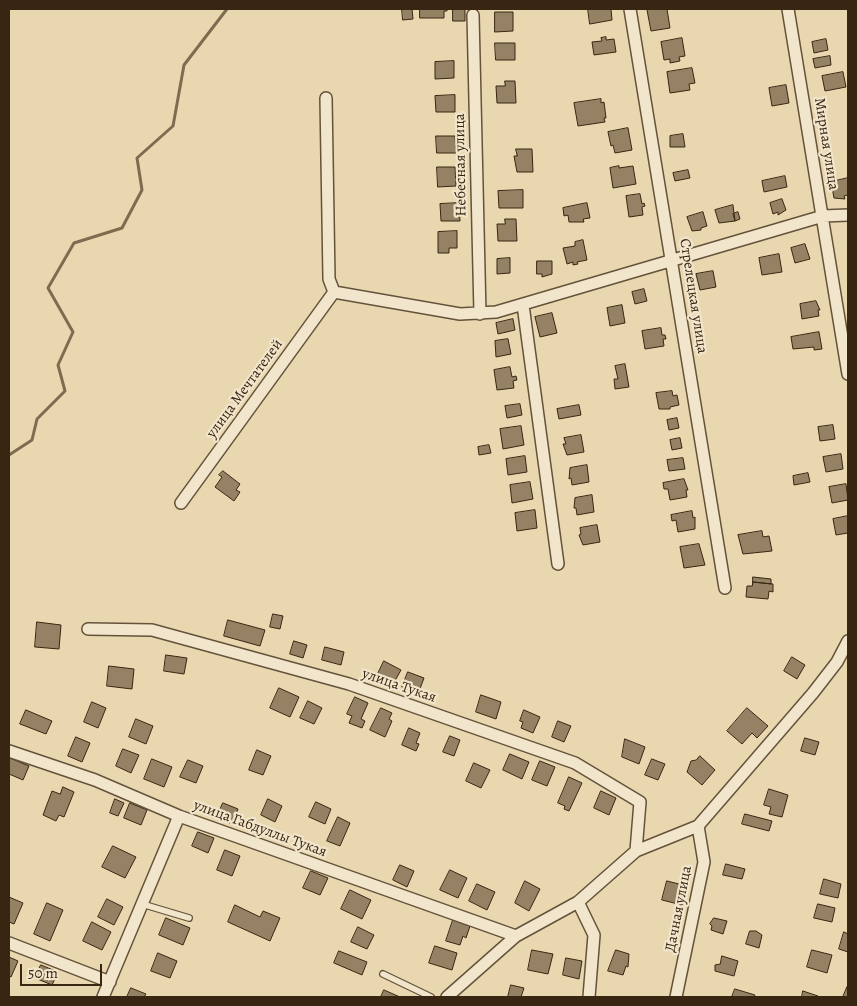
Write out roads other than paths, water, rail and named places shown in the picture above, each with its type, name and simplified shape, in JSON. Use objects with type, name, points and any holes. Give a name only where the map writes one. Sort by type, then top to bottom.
[{"type":"street","name":"Стрелецкая улица","points":[[630,9],[725,588]]},
{"type":"street","name":"Мирная улица","points":[[788,9],[848,374]]},
{"type":"street","name":"Небесная улица","points":[[473,15],[480,314]]},
{"type":"street","points":[[326,98],[330,279],[334,292],[460,314],[496,312],[823,216],[848,215]]},
{"type":"street","name":"улица Мечтателей","points":[[181,503],[334,292]]},
{"type":"street","points":[[522,305],[558,564]]},
{"type":"street","name":"улица Тукая","points":[[88,628],[152,630],[349,684],[575,763],[640,802],[636,851]]},
{"type":"street","points":[[447,997],[516,936],[578,902],[636,851],[698,826],[813,693],[837,662],[848,641]]},
{"type":"street","points":[[9,751],[94,780],[179,816]]},
{"type":"street","name":"улица Габдуллы Тукая","points":[[103,997],[179,816],[516,936]]},
{"type":"street","name":"Дачная улица","points":[[676,997],[704,862],[698,826]]},
{"type":"street","points":[[578,902],[594,935],[589,997]]},
{"type":"street","points":[[9,943],[110,982]]},
{"type":"lane","points":[[142,904],[189,918]]},
{"type":"lane","points":[[383,974],[431,997]]},
{"type":"waterway","points":[[9,455],[32,440],[37,419],[65,391],[58,365],[73,332],[48,288],[74,243],[122,228],[142,190],[137,158],[173,126],[184,65],[227,9]]}]
